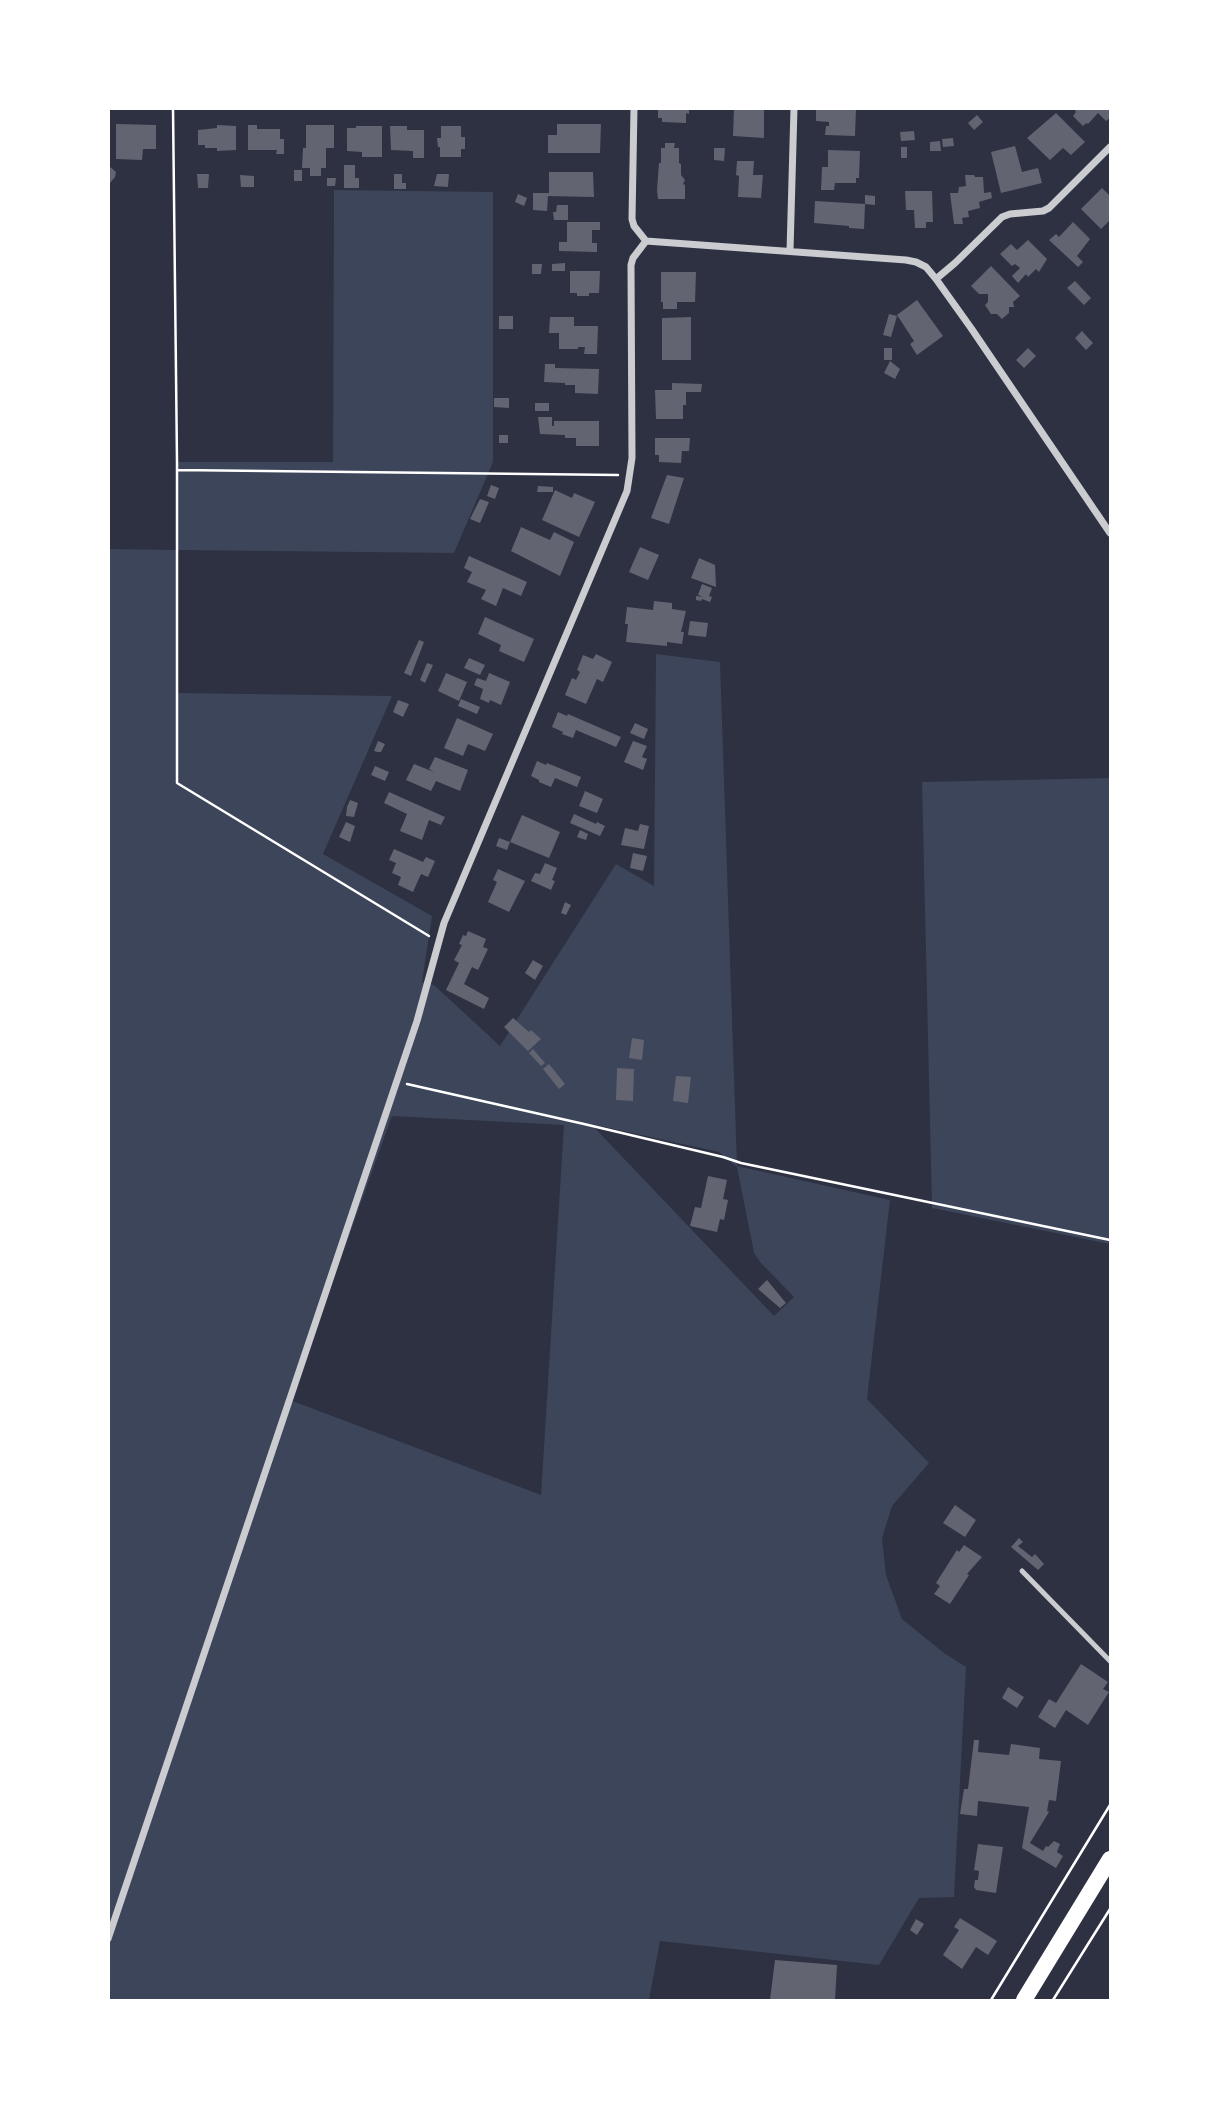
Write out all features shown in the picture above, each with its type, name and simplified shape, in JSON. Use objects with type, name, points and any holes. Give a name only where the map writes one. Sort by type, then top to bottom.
[{"type":"main road","points":[[1024,2000],[1111,1858]]},
{"type":"street","points":[[634,108],[632,219],[646,241],[916,261],[926,267],[1111,533]]},
{"type":"street","points":[[790,251],[794,108]]},
{"type":"street","points":[[936,279],[1002,217],[1049,208],[1111,147]]},
{"type":"street","points":[[108,1939],[397,1082],[444,923],[627,491],[632,458],[631,265],[646,241]]},
{"type":"lane","points":[[1023,1571],[1111,1661]]},
{"type":"path","points":[[173,108],[177,783],[439,942]]},
{"type":"path","points":[[177,470],[629,476]]},
{"type":"path","points":[[397,1082],[741,1163],[1111,1240]]},
{"type":"path","points":[[990,2000],[1111,1805]]},
{"type":"path","points":[[1053,2000],[1111,1909]]},
{"type":"shaded area","points":[[334,190],[493,192],[493,462],[454,553],[178,550],[178,693],[392,696],[323,854],[432,916],[422,982],[434,985],[500,1046],[616,864],[654,886],[656,654],[720,662],[737,1166],[890,1200],[867,1399],[929,1463],[892,1506],[882,1538],[886,1575],[902,1619],[966,1667],[954,1897],[919,1898],[879,1965],[660,1941],[649,2000],[109,2000],[109,549],[177,550],[177,462],[333,462]],"holes":[[[392,1116],[564,1125],[541,1495],[290,1400]],[[591,1124],[719,1152],[737,1167],[754,1253],[794,1297],[774,1316]]]},
{"type":"shaded area","points":[[1110,778],[1110,1244],[932,1208],[922,782]]},
{"type":"building","points":[[658,108],[689,108],[686,123],[662,122],[662,118],[658,118]]},
{"type":"building","points":[[734,108],[764,108],[764,138],[733,136]]},
{"type":"building","points":[[816,108],[856,108],[855,136],[825,135],[829,122],[816,121]]},
{"type":"building","points":[[1076,108],[1110,108],[1110,118],[1106,121],[1098,113],[1083,126],[1073,116]]},
{"type":"building","points":[[1056,113],[1085,142],[1071,155],[1063,148],[1050,160],[1027,138]]},
{"type":"building","points":[[977,115],[983,122],[974,130],[968,123]]},
{"type":"building","points":[[116,124],[156,125],[156,149],[143,149],[142,160],[116,159]]},
{"type":"building","points":[[557,124],[601,124],[600,153],[548,153],[548,135],[557,135]]},
{"type":"building","points":[[217,125],[236,126],[236,150],[217,151],[217,148],[198,145],[198,130],[217,128]]},
{"type":"building","points":[[248,125],[257,125],[257,129],[280,129],[280,139],[284,139],[284,154],[276,154],[277,150],[248,150]]},
{"type":"building","points":[[306,125],[334,125],[334,148],[326,148],[326,168],[321,168],[321,176],[310,176],[310,168],[302,168],[303,148],[306,148]]},
{"type":"building","points":[[382,126],[382,157],[362,157],[362,152],[347,151],[347,128]]},
{"type":"building","points":[[390,126],[424,130],[424,158],[413,158],[413,151],[391,150]]},
{"type":"building","points":[[441,126],[461,126],[465,149],[461,149],[461,157],[440,157],[437,138],[441,138]]},
{"type":"building","points":[[914,131],[915,140],[901,141],[900,132]]},
{"type":"building","points":[[953,138],[954,146],[943,147],[942,139]]},
{"type":"building","points":[[940,141],[941,151],[930,151],[930,142]]},
{"type":"building","points":[[665,143],[675,143],[674,148],[679,148],[681,175],[685,180],[685,199],[658,199],[659,163],[661,148],[665,148]]},
{"type":"building","points":[[1015,146],[1022,172],[1038,168],[1042,183],[1001,193],[991,152]]},
{"type":"building","points":[[901,147],[907,147],[907,158],[901,158]]},
{"type":"building","points":[[714,148],[725,148],[724,161],[714,160]]},
{"type":"building","points":[[828,150],[860,151],[859,178],[856,178],[856,183],[835,183],[834,190],[821,190],[822,167],[828,167]]},
{"type":"building","points":[[737,161],[754,161],[753,175],[763,175],[761,198],[738,197]]},
{"type":"building","points":[[344,165],[355,165],[355,178],[359,178],[359,188],[344,188]]},
{"type":"building","points":[[110,167],[116,172],[110,183]]},
{"type":"building","points":[[294,170],[302,170],[302,181],[294,181]]},
{"type":"building","points":[[549,172],[593,172],[594,197],[548,196],[547,211],[533,210],[533,193],[549,193]]},
{"type":"building","points":[[197,174],[209,174],[208,188],[198,188]]},
{"type":"building","points":[[394,174],[402,174],[402,183],[406,183],[406,189],[394,189]]},
{"type":"building","points":[[437,174],[449,174],[448,187],[434,186]]},
{"type":"building","points":[[240,175],[254,176],[254,187],[241,187]]},
{"type":"building","points":[[965,175],[983,177],[984,193],[991,192],[992,198],[979,202],[980,208],[968,211],[969,217],[962,218],[963,224],[954,224],[950,193],[958,193],[959,187],[966,186]]},
{"type":"building","points":[[327,178],[336,178],[335,186],[327,186]]},
{"type":"building","points":[[1102,188],[1110,196],[1110,220],[1101,229],[1081,209]]},
{"type":"building","points":[[905,191],[932,191],[933,222],[926,222],[926,228],[915,228],[914,210],[906,210]]},
{"type":"building","points":[[518,194],[527,198],[524,206],[515,202]]},
{"type":"building","points":[[865,195],[875,196],[875,205],[865,204]]},
{"type":"building","points":[[815,201],[865,204],[864,229],[814,223]]},
{"type":"building","points":[[557,205],[568,205],[568,220],[554,220],[553,212],[556,212]]},
{"type":"building","points":[[567,222],[600,222],[600,230],[592,230],[592,243],[597,243],[597,252],[559,251],[559,242],[567,242]]},
{"type":"building","points":[[1073,222],[1090,239],[1077,256],[1083,262],[1078,267],[1049,240],[1056,234],[1059,237]]},
{"type":"building","points":[[1028,240],[1047,259],[1039,272],[1036,269],[1028,277],[1026,274],[1018,283],[1012,276],[1020,268],[1015,264],[1012,266],[1000,254],[1011,244],[1017,250]]},
{"type":"building","points":[[565,263],[565,271],[552,271],[552,264]]},
{"type":"building","points":[[532,264],[542,264],[541,274],[532,274]]},
{"type":"building","points":[[991,266],[1020,296],[1002,319],[997,314],[991,314],[985,305],[988,302],[988,294],[979,294],[971,286]]},
{"type":"building","points":[[570,271],[600,271],[599,293],[577,296],[577,293],[570,293]]},
{"type":"building","points":[[661,272],[696,272],[695,302],[677,302],[677,309],[663,309]]},
{"type":"building","points":[[1075,281],[1091,298],[1084,305],[1067,288]]},
{"type":"building","points":[[917,300],[943,336],[917,355],[910,344],[914,341],[897,315]]},
{"type":"building","points":[[889,314],[897,316],[891,337],[883,335]]},
{"type":"building","points":[[499,316],[513,316],[513,329],[499,329]]},
{"type":"building","points":[[550,317],[574,317],[574,326],[598,326],[597,354],[584,354],[585,347],[559,349],[559,333],[549,333]]},
{"type":"building","points":[[691,317],[691,360],[662,360],[662,318]]},
{"type":"building","points":[[1082,331],[1093,343],[1086,350],[1075,338]]},
{"type":"building","points":[[884,348],[892,348],[892,360],[884,360]]},
{"type":"building","points":[[1028,348],[1036,356],[1024,368],[1016,360]]},
{"type":"building","points":[[890,361],[900,369],[895,379],[884,373]]},
{"type":"building","points":[[545,364],[555,364],[555,368],[599,369],[598,394],[575,393],[575,385],[544,382]]},
{"type":"building","points":[[672,383],[702,384],[701,392],[686,392],[683,419],[656,419],[655,390],[672,390]]},
{"type":"building","points":[[494,398],[509,398],[509,408],[494,407]]},
{"type":"building","points":[[535,403],[549,403],[549,411],[535,411]]},
{"type":"building","points":[[538,417],[552,417],[552,426],[554,421],[599,421],[599,446],[576,446],[576,438],[540,434]]},
{"type":"building","points":[[499,435],[508,435],[508,443],[499,443]]},
{"type":"building","points":[[655,438],[690,438],[689,451],[682,451],[681,463],[659,462],[659,455],[655,455]]},
{"type":"building","points":[[667,475],[684,478],[669,524],[651,518]]},
{"type":"building","points":[[491,485],[499,488],[495,499],[487,496]]},
{"type":"building","points":[[538,486],[553,487],[553,492],[537,492]]},
{"type":"building","points":[[555,490],[572,498],[574,493],[595,502],[579,537],[542,520]]},
{"type":"building","points":[[480,499],[489,502],[480,523],[470,519]]},
{"type":"building","points":[[521,527],[550,540],[554,532],[574,542],[560,576],[511,551]]},
{"type":"building","points":[[640,547],[659,555],[648,580],[629,572]]},
{"type":"building","points":[[469,556],[527,582],[521,596],[503,588],[496,606],[481,599],[486,590],[467,582],[472,572],[464,568]]},
{"type":"building","points":[[699,558],[715,565],[716,587],[691,578]]},
{"type":"building","points":[[702,584],[712,588],[710,602],[696,600],[696,596],[703,597],[698,595]]},
{"type":"building","points":[[654,601],[672,603],[672,609],[686,611],[681,632],[684,632],[682,644],[667,642],[667,646],[626,642],[627,607],[653,610]]},
{"type":"building","points":[[485,617],[534,639],[524,662],[499,651],[501,645],[478,634]]},
{"type":"building","points":[[690,621],[708,623],[706,637],[688,635]]},
{"type":"building","points":[[419,640],[424,642],[411,676],[404,673]]},
{"type":"building","points":[[596,654],[612,662],[603,682],[597,679],[586,704],[565,695],[572,678],[576,680],[580,672],[577,670],[583,655],[593,659]]},
{"type":"building","points":[[469,658],[485,665],[480,675],[464,668]]},
{"type":"building","points":[[427,663],[433,665],[425,683],[420,680]]},
{"type":"building","points":[[446,673],[467,682],[459,701],[438,691]]},
{"type":"building","points":[[489,673],[510,682],[501,705],[480,699],[483,689],[474,685],[477,678],[486,681]]},
{"type":"building","points":[[461,699],[480,707],[477,714],[458,706]]},
{"type":"building","points":[[398,700],[409,704],[403,717],[393,712]]},
{"type":"building","points":[[558,712],[621,737],[616,747],[576,730],[573,738],[562,734],[563,732],[552,727]]},
{"type":"building","points":[[457,718],[493,734],[485,751],[468,744],[463,756],[444,748]]},
{"type":"building","points":[[635,723],[648,729],[644,739],[630,733]]},
{"type":"building","points":[[378,741],[385,744],[381,752],[374,751]]},
{"type":"building","points":[[633,741],[647,746],[642,757],[647,759],[643,770],[624,762]]},
{"type":"building","points":[[435,757],[468,770],[460,791],[436,781],[431,791],[406,780],[414,764],[434,772],[429,769]]},
{"type":"building","points":[[537,761],[581,777],[577,787],[555,778],[551,787],[539,782],[531,776]]},
{"type":"building","points":[[375,766],[389,772],[385,781],[371,775]]},
{"type":"building","points":[[585,791],[603,799],[597,813],[579,806]]},
{"type":"building","points":[[389,792],[445,817],[441,825],[429,820],[422,840],[400,831],[407,814],[384,803]]},
{"type":"building","points":[[350,800],[358,803],[354,817],[346,816]]},
{"type":"building","points":[[574,814],[605,826],[600,836],[570,823]]},
{"type":"building","points":[[522,815],[560,832],[549,858],[510,842]]},
{"type":"building","points":[[346,822],[355,826],[350,842],[339,837]]},
{"type":"building","points":[[640,824],[649,826],[644,849],[621,845],[625,828],[638,831]]},
{"type":"building","points":[[580,830],[588,834],[586,840],[577,837]]},
{"type":"building","points":[[499,838],[510,842],[507,850],[496,846]]},
{"type":"building","points":[[394,849],[423,862],[426,857],[435,861],[428,877],[421,874],[413,892],[398,885],[401,877],[392,873],[396,863],[389,860]]},
{"type":"building","points":[[633,853],[647,856],[643,871],[630,868]]},
{"type":"building","points":[[545,863],[557,868],[551,890],[531,881],[535,873],[540,874]]},
{"type":"building","points":[[498,869],[525,881],[509,912],[488,902],[497,882],[493,880]]},
{"type":"building","points":[[565,902],[571,905],[566,915],[561,913]]},
{"type":"building","points":[[468,931],[486,939],[483,947],[488,949],[478,970],[472,967],[464,984],[489,998],[484,1009],[446,990],[459,963],[454,960],[462,945],[459,944]]},
{"type":"building","points":[[533,960],[543,966],[535,980],[525,973]]},
{"type":"building","points":[[513,1018],[541,1039],[528,1051],[504,1027]]},
{"type":"building","points":[[632,1038],[644,1040],[642,1060],[629,1058]]},
{"type":"building","points":[[533,1049],[545,1063],[541,1066],[529,1053]]},
{"type":"building","points":[[549,1064],[565,1084],[559,1089],[543,1069]]},
{"type":"building","points":[[617,1068],[634,1069],[633,1101],[616,1100]]},
{"type":"building","points":[[676,1076],[691,1077],[688,1103],[673,1101]]},
{"type":"building","points":[[708,1176],[727,1180],[723,1199],[728,1200],[724,1220],[720,1219],[717,1232],[690,1226],[695,1207],[701,1208]]},
{"type":"building","points":[[767,1280],[786,1303],[780,1308],[758,1289]]},
{"type":"building","points":[[955,1505],[976,1520],[965,1537],[943,1523]]},
{"type":"building","points":[[1019,1538],[1023,1542],[1018,1546],[1032,1557],[1035,1554],[1044,1564],[1038,1570],[1011,1547]]},
{"type":"building","points":[[964,1545],[982,1557],[967,1574],[969,1575],[950,1604],[934,1594],[940,1586],[936,1583],[957,1550],[959,1552]]},
{"type":"building","points":[[1081,1664],[1108,1682],[1103,1689],[1109,1692],[1088,1725],[1066,1710],[1055,1728],[1038,1717],[1049,1699],[1056,1703]]},
{"type":"building","points":[[1008,1687],[1024,1697],[1017,1708],[1002,1698]]},
{"type":"building","points":[[974,1740],[979,1740],[978,1752],[1009,1755],[1011,1744],[1040,1748],[1039,1759],[1061,1761],[1056,1801],[1049,1800],[1049,1812],[1030,1843],[1043,1851],[1054,1841],[1060,1844],[1057,1852],[1063,1856],[1056,1868],[1022,1848],[1029,1807],[978,1801],[977,1816],[960,1814],[964,1789],[968,1789]]},
{"type":"building","points":[[978,1844],[1003,1847],[996,1893],[976,1890],[974,1887],[979,1871],[974,1870]]},
{"type":"building","points":[[960,1918],[997,1941],[988,1955],[976,1947],[962,1969],[943,1955],[959,1930],[954,1927]]},
{"type":"building","points":[[916,1919],[924,1924],[917,1935],[910,1930]]},
{"type":"building","points":[[775,1960],[837,1965],[835,2000],[770,2000]]}]
